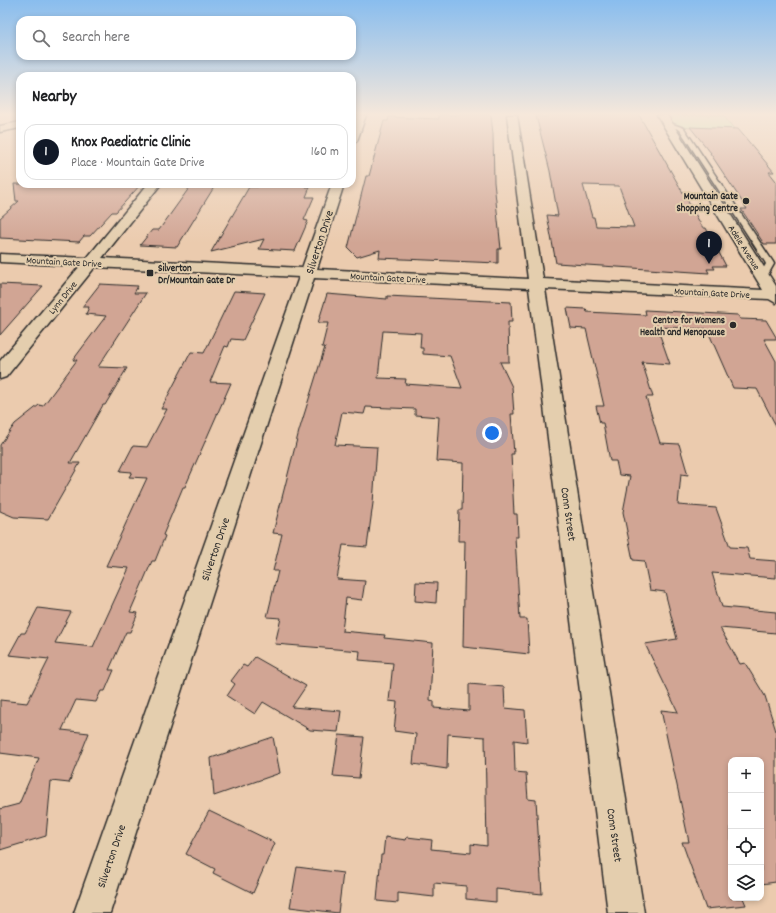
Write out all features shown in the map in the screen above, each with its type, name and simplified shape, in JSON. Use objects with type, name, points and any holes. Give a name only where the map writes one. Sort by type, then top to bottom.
[{"type":"street","name":"Conn Street","points":[[518,158],[626,913]]},
{"type":"street","name":"Adele Avenue","points":[[689,158],[776,296]]},
{"type":"street","name":"Lynn Drive","points":[[0,373],[152,188]]},
{"type":"street","name":"Silverton Drive","points":[[92,913],[337,188]]},
{"type":"street","name":"Mountain Gate Drive","points":[[0,258],[776,296]]},
{"type":"building","points":[[374,158],[493,158],[494,182],[501,249],[498,249],[498,263],[379,258],[380,250],[357,257],[348,248],[366,176],[369,176]]},
{"type":"building","points":[[547,158],[663,158],[703,228],[706,228],[726,266],[713,266],[715,269],[707,269],[709,273],[556,263],[547,215],[558,216]],"holes":[[[583,185],[619,186],[634,227],[596,226]]]},
{"type":"building","points":[[713,158],[762,158],[774,172],[769,172],[776,181],[776,244],[764,244],[741,209],[747,209]]},
{"type":"building","points":[[14,184],[16,184],[16,188],[137,188],[116,212],[112,212],[90,236],[84,236],[79,242],[0,238],[0,218],[19,201],[16,201]]},
{"type":"building","points":[[189,188],[214,188],[177,247],[140,245],[152,230],[159,230]]},
{"type":"building","points":[[248,188],[310,188],[306,197],[314,197],[304,220],[308,221],[295,251],[259,249],[264,239],[211,252]]},
{"type":"building","points":[[0,284],[43,286],[0,335]]},
{"type":"building","points":[[100,284],[138,286],[134,293],[146,293],[98,367],[127,368],[105,405],[103,405],[70,463],[80,463],[48,519],[14,517],[0,511],[0,445],[15,424],[39,405],[43,406],[77,360],[73,360],[106,316],[86,314],[89,307],[82,307]]},
{"type":"building","points":[[234,291],[265,293],[243,340],[231,339],[228,347],[225,346],[210,382],[231,383],[185,487],[183,487],[163,535],[165,536],[155,561],[152,561],[130,612],[138,613],[130,632],[126,632],[109,670],[114,670],[105,691],[101,691],[96,702],[76,700],[62,730],[89,733],[69,783],[51,781],[46,836],[0,850],[0,809],[19,804],[39,758],[0,753],[0,700],[27,703],[49,659],[9,655],[21,633],[25,633],[38,608],[71,612],[55,643],[93,647],[129,568],[106,566],[147,478],[129,477],[132,472],[120,471],[133,446],[147,447],[167,409],[161,409],[191,352],[204,353]]},
{"type":"building","points":[[327,294],[387,299],[387,296],[511,302],[512,322],[508,322],[509,362],[500,362],[512,387],[514,414],[511,414],[514,454],[511,454],[514,514],[517,514],[518,537],[515,537],[520,619],[527,619],[529,654],[463,647],[465,541],[458,541],[459,510],[462,510],[463,463],[436,461],[439,417],[415,415],[415,409],[366,407],[364,414],[342,412],[335,445],[377,447],[373,503],[367,547],[343,545],[337,579],[365,581],[362,600],[346,598],[342,631],[385,635],[384,638],[433,643],[430,700],[434,701],[434,708],[469,711],[469,684],[504,687],[505,708],[525,710],[527,742],[514,740],[515,772],[526,773],[528,799],[536,800],[542,894],[496,889],[496,902],[466,899],[466,886],[434,883],[434,897],[398,893],[398,903],[377,901],[381,855],[383,855],[385,837],[406,840],[407,837],[432,840],[431,849],[471,853],[471,844],[487,846],[485,737],[448,734],[447,769],[413,764],[416,734],[394,731],[397,702],[389,701],[393,663],[359,660],[360,651],[275,644],[281,618],[267,617],[278,571],[273,571],[282,534],[273,533],[299,431],[325,347],[322,347],[328,323],[318,323]],"holes":[[[383,331],[421,333],[420,348],[423,348],[423,354],[450,356],[462,388],[405,384],[406,379],[378,378]]]},
{"type":"building","points":[[567,308],[586,309],[587,312],[646,315],[645,310],[738,315],[740,319],[766,320],[776,337],[776,339],[764,339],[776,361],[776,426],[757,389],[733,388],[707,329],[657,327],[670,364],[642,362],[653,397],[646,397],[660,443],[679,444],[688,475],[681,474],[678,505],[716,508],[730,547],[747,548],[750,559],[776,561],[776,578],[712,573],[722,607],[776,612],[776,633],[720,628],[740,664],[745,663],[765,696],[776,731],[776,882],[764,884],[764,757],[728,757],[728,901],[744,901],[746,905],[706,909],[682,842],[689,842],[661,710],[678,712],[645,644],[677,639],[665,592],[650,590],[644,561],[633,560],[623,512],[630,476],[619,475],[616,461],[610,461],[603,423],[600,423],[596,406],[604,406],[586,329],[571,328]]},
{"type":"building","points":[[416,582],[437,583],[436,603],[415,601]]},
{"type":"building","points":[[255,657],[306,686],[292,707],[341,711],[338,732],[310,730],[263,702],[255,714],[227,696],[235,684],[231,681],[243,665],[247,667]]},
{"type":"building","points":[[339,735],[364,737],[359,778],[333,776]]},
{"type":"building","points":[[273,737],[280,773],[214,796],[211,758]]},
{"type":"building","points":[[209,811],[275,843],[253,893],[213,873],[215,869],[186,854]]},
{"type":"building","points":[[297,867],[343,873],[338,913],[290,907]]},
{"type":"place","name":"Mountain Gate Shopping Centre","points":[[746,201]]},
{"type":"place","name":"Knox Paediatric Clinic","points":[[709,264]]},
{"type":"place","name":"Silverton Dr/Mountain Gate Dr","points":[[150,273]]},
{"type":"place","name":"Centre for Womens Health and Menopause","points":[[733,325]]}]
